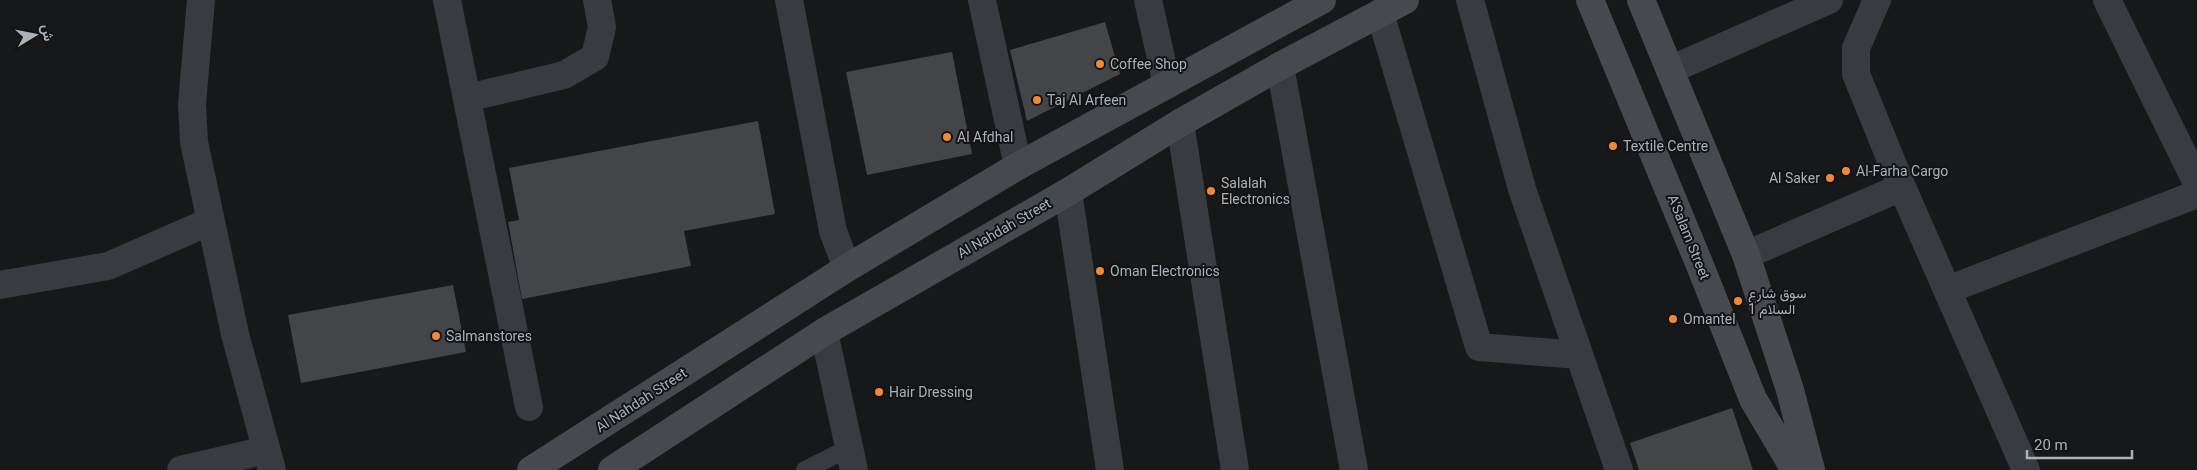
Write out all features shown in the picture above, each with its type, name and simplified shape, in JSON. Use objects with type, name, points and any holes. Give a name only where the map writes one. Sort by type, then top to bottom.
[{"type":"main road","name":"Al Nahdah Street","points":[[612,470],[824,332],[1068,192],[1180,123],[1280,66],[1405,0]]},
{"type":"main road","points":[[1641,0],[1746,255],[1790,390],[1811,470]]},
{"type":"main road","points":[[1656,0],[1668,65]]},
{"type":"main road","name":"Al Nahdah Street","points":[[531,470],[847,268],[1018,166],[1314,2]]},
{"type":"main road","name":"A'Salam Street","points":[[1589,5],[1753,399],[1795,470]]},
{"type":"street","points":[[182,470],[269,460],[235,334],[194,142],[192,104],[202,0]]},
{"type":"street","points":[[447,0],[529,407]]},
{"type":"street","points":[[467,98],[564,75],[595,57],[602,27],[597,0]]},
{"type":"street","points":[[789,0],[833,231],[847,268]]},
{"type":"street","points":[[982,0],[1018,166]]},
{"type":"street","points":[[1148,0],[1167,85]]},
{"type":"street","points":[[1470,0],[1522,189],[1619,470]]},
{"type":"street","points":[[1668,65],[1829,0]]},
{"type":"street","points":[[1877,0],[1856,48],[1856,74],[1902,187],[2026,470]]},
{"type":"street","points":[[2107,0],[2197,183]]},
{"type":"street","points":[[1380,13],[1479,347],[1579,355]]},
{"type":"street","points":[[1280,66],[1354,470]]},
{"type":"street","points":[[1180,123],[1236,470]]},
{"type":"street","points":[[1746,255],[1902,187]]},
{"type":"street","points":[[1068,192],[1110,470]]},
{"type":"street","points":[[1947,290],[2197,194]]},
{"type":"street","points":[[0,285],[108,266],[211,220]]},
{"type":"street","points":[[824,332],[852,459]]},
{"type":"lane","points":[[805,470],[852,459]]},
{"type":"building","points":[[1105,22],[1120,74],[1027,121],[1010,50]]},
{"type":"building","points":[[952,52],[972,154],[867,175],[846,72]]},
{"type":"building","points":[[758,121],[775,214],[684,231],[691,266],[522,299],[508,222],[519,220],[509,168]]},
{"type":"building","points":[[453,285],[466,352],[301,383],[288,315]]},
{"type":"building","points":[[1732,408],[1753,470],[1639,470],[1630,443]]},
{"type":"place","name":"Coffee Shop","points":[[1100,64]]},
{"type":"place","name":"Taj Al Arfeen","points":[[1037,100]]},
{"type":"place","name":"Al Afdhal","points":[[947,137]]},
{"type":"place","name":"Textile Centre","points":[[1613,146]]},
{"type":"place","name":"Al-Farha Cargo","points":[[1846,171]]},
{"type":"place","name":"Al Saker","points":[[1830,178]]},
{"type":"place","name":"Salalah Electronics","points":[[1211,191]]},
{"type":"place","name":"Oman Electronics","points":[[1100,271]]},
{"type":"place","name":"سوق شارع السلام 1","points":[[1738,301]]},
{"type":"place","name":"Omantel","points":[[1673,319]]},
{"type":"place","name":"Salmanstores","points":[[436,336]]},
{"type":"place","name":"Hair Dressing","points":[[879,392]]}]
